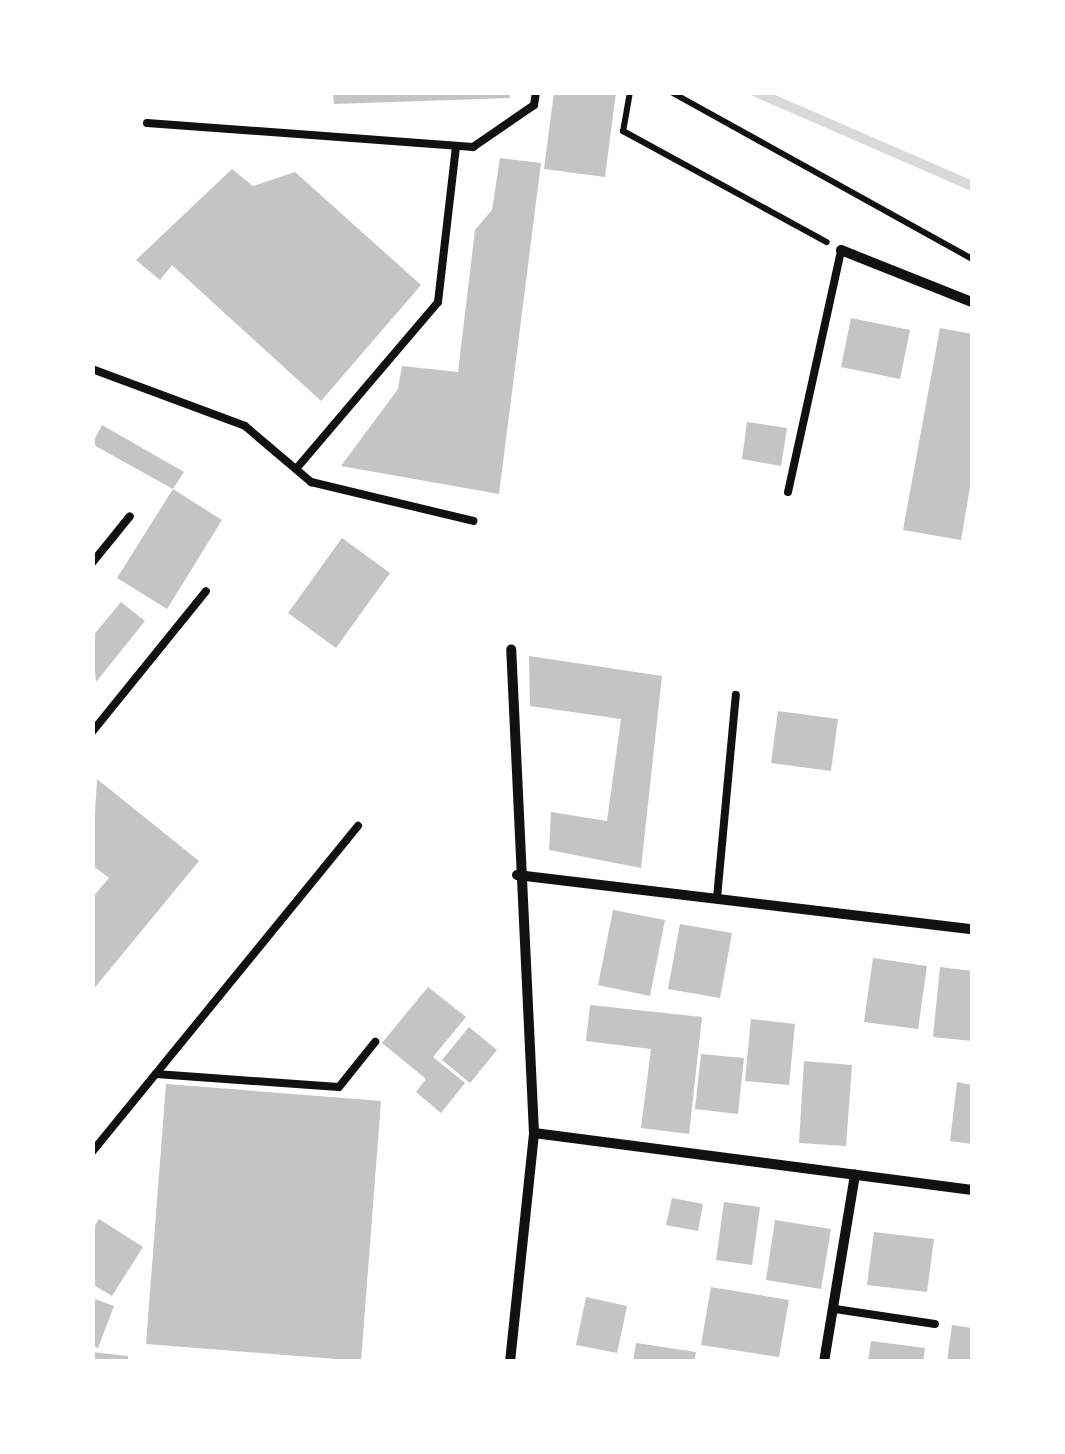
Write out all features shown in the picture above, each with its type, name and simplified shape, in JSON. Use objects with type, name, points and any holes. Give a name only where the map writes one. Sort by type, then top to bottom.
[{"type":"street","points":[[841,250],[972,302]]},
{"type":"street","points":[[510,650],[517,875],[534,1133],[510,1362]]},
{"type":"street","points":[[517,875],[972,929]]},
{"type":"street","points":[[534,1133],[972,1190]]},
{"type":"street","points":[[824,1362],[855,1174]]},
{"type":"lane","points":[[147,123],[473,147],[534,105],[536,92]]},
{"type":"lane","points":[[296,469],[438,302],[456,146]]},
{"type":"lane","points":[[788,492],[841,250]]},
{"type":"lane","points":[[92,369],[245,426],[312,482],[473,521]]},
{"type":"lane","points":[[92,562],[130,516]]},
{"type":"lane","points":[[92,732],[206,591]]},
{"type":"lane","points":[[717,898],[736,695]]},
{"type":"lane","points":[[92,1152],[358,826]]},
{"type":"lane","points":[[156,1074],[338,1087],[375,1042]]},
{"type":"lane","points":[[835,1308],[934,1324]]},
{"type":"path","points":[[630,92],[623,131],[841,250]]},
{"type":"path","points":[[671,92],[972,259]]},
{"type":"building","points":[[333,92],[509,92],[510,98],[334,104]]},
{"type":"building","points":[[554,92],[616,92],[605,177],[544,169]]},
{"type":"building","points":[[500,158],[541,163],[499,494],[341,466],[398,389],[402,366],[458,372],[475,230],[492,210]]},
{"type":"building","points":[[232,169],[253,186],[295,172],[421,285],[321,401],[172,265],[160,280],[136,260]]},
{"type":"building","points":[[851,318],[910,330],[900,379],[841,367]]},
{"type":"building","points":[[940,328],[972,334],[972,475],[961,540],[903,530]]},
{"type":"building","points":[[747,422],[787,428],[781,466],[742,459]]},
{"type":"building","points":[[102,425],[184,472],[173,489],[92,444]]},
{"type":"building","points":[[173,489],[222,520],[167,609],[117,578]]},
{"type":"building","points":[[342,538],[390,573],[336,648],[288,613]]},
{"type":"building","points":[[121,602],[145,621],[96,682],[92,637]]},
{"type":"building","points":[[529,656],[662,676],[641,868],[549,850],[551,812],[607,821],[621,719],[530,706]]},
{"type":"building","points":[[778,711],[838,719],[831,771],[771,763]]},
{"type":"building","points":[[97,779],[199,861],[92,991],[92,898],[109,878],[92,865]]},
{"type":"building","points":[[613,910],[665,920],[650,996],[598,985]]},
{"type":"building","points":[[680,924],[732,933],[720,998],[668,989]]},
{"type":"building","points":[[873,958],[927,966],[918,1029],[864,1022]]},
{"type":"building","points":[[940,967],[972,971],[972,1041],[933,1037]]},
{"type":"building","points":[[428,987],[466,1017],[433,1057],[465,1083],[441,1113],[416,1092],[426,1079],[382,1043]]},
{"type":"building","points":[[590,1005],[702,1017],[689,1134],[641,1128],[651,1049],[586,1041]]},
{"type":"building","points":[[751,1019],[795,1024],[789,1085],[745,1081]]},
{"type":"building","points":[[469,1027],[497,1050],[470,1083],[442,1060]]},
{"type":"building","points":[[701,1054],[744,1058],[738,1114],[695,1109]]},
{"type":"building","points":[[804,1061],[852,1065],[846,1146],[799,1143]]},
{"type":"building","points":[[957,1082],[972,1085],[972,1144],[950,1141]]},
{"type":"building","points":[[166,1084],[381,1101],[361,1361],[146,1344]]},
{"type":"building","points":[[672,1198],[703,1204],[698,1231],[666,1225]]},
{"type":"building","points":[[724,1202],[760,1207],[752,1265],[716,1260]]},
{"type":"building","points":[[99,1219],[143,1247],[112,1296],[92,1284],[92,1230]]},
{"type":"building","points":[[775,1220],[831,1229],[821,1289],[766,1280]]},
{"type":"building","points":[[874,1232],[934,1239],[927,1292],[867,1285]]},
{"type":"building","points":[[711,1287],[789,1300],[779,1357],[701,1345]]},
{"type":"building","points":[[586,1297],[627,1306],[617,1353],[576,1345]]},
{"type":"building","points":[[92,1298],[114,1306],[98,1348],[92,1346]]},
{"type":"building","points":[[952,1325],[972,1328],[972,1362],[947,1362]]},
{"type":"building","points":[[871,1341],[925,1348],[923,1362],[868,1362]]},
{"type":"building","points":[[636,1343],[696,1352],[694,1362],[633,1362]]},
{"type":"building","points":[[92,1352],[128,1356],[128,1362],[92,1362]]},
{"type":"waterway","points":[[756,92],[972,186]]}]
